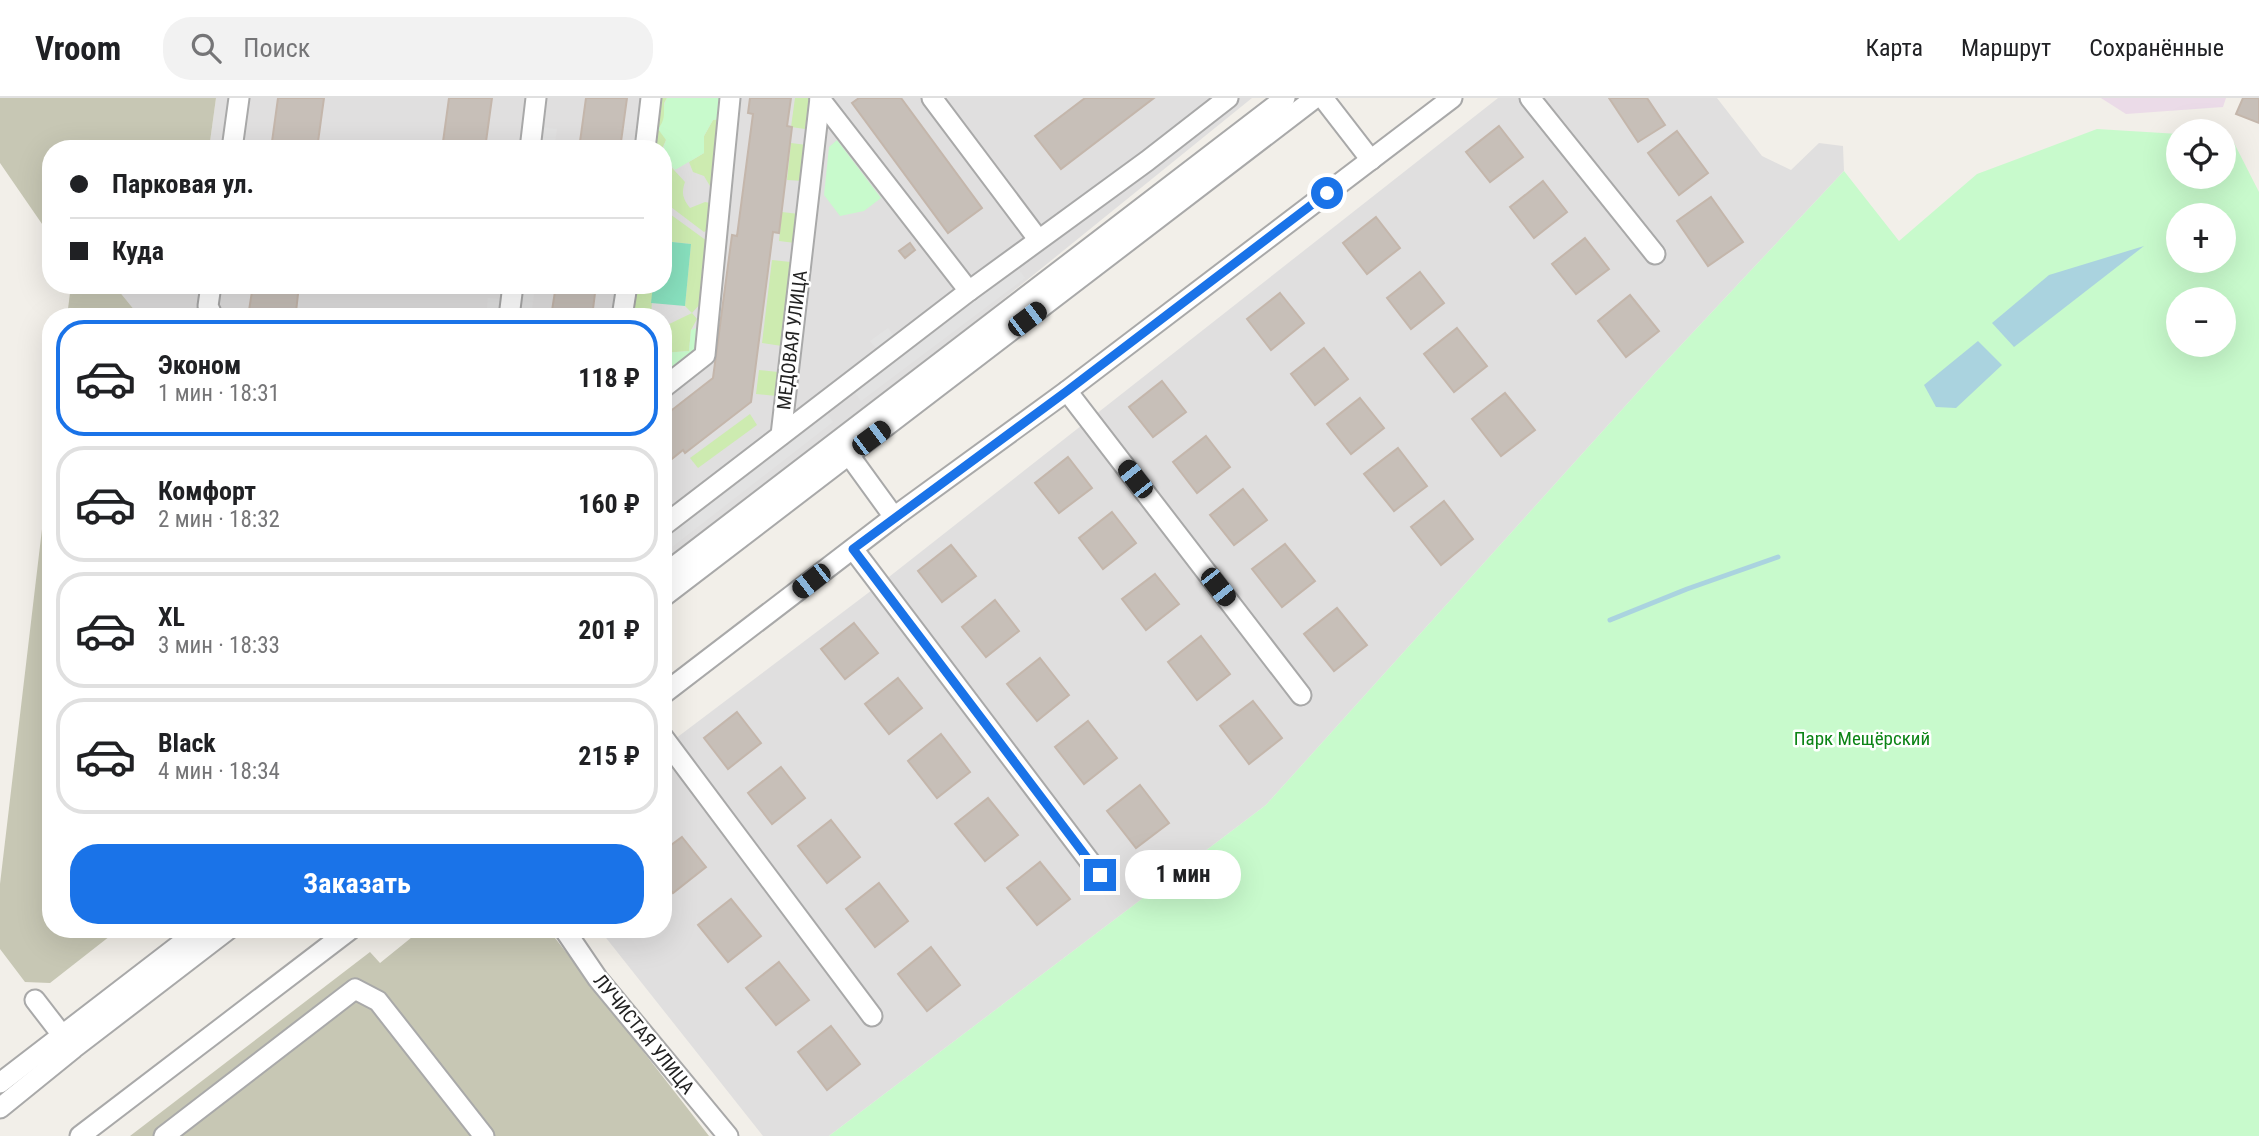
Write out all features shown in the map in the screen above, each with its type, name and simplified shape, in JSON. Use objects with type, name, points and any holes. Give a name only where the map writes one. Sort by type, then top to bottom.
[{"type":"street","points":[[233,140],[239,98]]},
{"type":"street","points":[[531,140],[536,98]]},
{"type":"street","points":[[646,140],[652,98]]},
{"type":"street","points":[[672,381],[705,355],[730,98]]},
{"type":"street","points":[[820,98],[969,291]]},
{"type":"street","name":"МЕДОВАЯ УЛИЦА","points":[[672,519],[781,435],[820,98]]},
{"type":"street","points":[[932,98],[1038,239]]},
{"type":"street","points":[[781,435],[1228,98]]},
{"type":"street","points":[[672,568],[1285,98]]},
{"type":"street","points":[[672,590],[1315,98]]},
{"type":"street","points":[[1323,98],[1371,160]]},
{"type":"street","points":[[672,688],[894,517],[1067,391],[1452,98]]},
{"type":"street","points":[[1530,98],[1655,254]]},
{"type":"street","points":[[1067,391],[1301,695]]},
{"type":"street","points":[[849,455],[894,517]]},
{"type":"street","points":[[853,549],[1100,875]]},
{"type":"street","points":[[672,749],[872,1016]]},
{"type":"street","points":[[0,1083],[188,938]]},
{"type":"street","points":[[0,1108],[217,938]]},
{"type":"street","points":[[80,1136],[339,938]]},
{"type":"street","name":"ЛУЧИСТАЯ УЛИЦА","points":[[570,938],[598,979],[728,1136]]},
{"type":"street","points":[[164,1136],[355,989],[378,1001],[484,1136]]},
{"type":"street","points":[[35,1000],[62,1035]]},
{"type":"shaded area","points":[[0,98],[216,98],[210,140],[42,140],[42,224],[0,163]]},
{"type":"shaded area","points":[[216,98],[1252,98],[990,310],[672,554],[672,308],[133,308],[121,294],[672,294],[672,140],[210,140]]},
{"type":"shaded area","points":[[1498,98],[1717,98],[1762,156],[1791,170],[1819,143],[1843,146],[1844,171],[1655,373],[1266,805],[829,1136],[763,1136],[606,938],[672,938],[672,741],[880,584]]},
{"type":"shaded area","points":[[2101,98],[2226,98],[2223,107],[2126,114]]},
{"type":"shaded area","points":[[541,127],[557,129],[555,140],[539,140]]},
{"type":"shaded area","points":[[1017,267],[1025,278],[861,401],[853,390]]},
{"type":"shaded area","points":[[70,294],[121,294],[133,308],[68,308]]},
{"type":"shaded area","points":[[519,294],[534,294],[532,308],[517,308]]},
{"type":"shaded area","points":[[488,298],[501,299],[500,308],[487,308]]},
{"type":"shaded area","points":[[888,328],[896,339],[879,352],[870,341]]},
{"type":"shaded area","points":[[825,411],[833,422],[672,547],[672,530]]},
{"type":"shaded area","points":[[42,529],[42,938],[108,938],[50,983],[25,982],[0,949],[0,884]]},
{"type":"shaded area","points":[[411,938],[555,938],[709,1136],[130,1136],[370,952],[380,963]]},
{"type":"green space","points":[[662,98],[667,98],[664,103],[666,140],[657,140]]},
{"type":"green space","points":[[667,98],[719,98],[718,108],[728,118],[713,120],[704,136],[704,153],[675,170],[672,166],[672,140],[666,140],[658,129],[663,120]]},
{"type":"green space","points":[[795,98],[809,98],[805,129],[791,127]]},
{"type":"green space","points":[[728,118],[710,229],[704,232],[672,208],[672,168],[685,182],[683,196],[690,208],[705,202],[710,203],[710,186],[704,176],[693,172],[689,162],[704,153],[704,136],[713,120]]},
{"type":"green space","name":"Парк Мещёрский","points":[[2097,129],[2166,133],[2166,189],[2236,189],[2236,147],[2259,192],[2259,1136],[829,1136],[1266,805],[1655,373],[1844,171],[1899,241],[1977,174]]},
{"type":"green space","points":[[837,140],[881,198],[864,211],[840,216],[824,195],[829,147]]},
{"type":"green space","points":[[791,143],[807,145],[803,181],[787,180]]},
{"type":"green space","points":[[782,212],[799,214],[795,243],[779,241]]},
{"type":"green space","points":[[672,216],[707,241],[701,303],[692,313],[685,306],[691,244],[672,242]]},
{"type":"green space","points":[[672,242],[691,244],[685,306],[651,303],[652,294],[672,294]]},
{"type":"green space","points":[[772,260],[791,262],[782,346],[762,343]]},
{"type":"green space","points":[[635,294],[652,294],[652,308],[633,308]]},
{"type":"green space","points":[[692,313],[697,319],[691,330],[689,351],[672,352],[672,323]]},
{"type":"green space","points":[[708,323],[705,355],[672,381],[672,352],[689,351],[691,330]]},
{"type":"green space","points":[[759,370],[778,372],[776,396],[756,394]]},
{"type":"green space","points":[[750,414],[757,425],[698,468],[690,458]]},
{"type":"water","points":[[2144,246],[2014,347],[1992,323],[2049,275]]},
{"type":"water","points":[[1978,341],[2002,365],[1956,408],[1936,407],[1924,385]]},
{"type":"building","points":[[278,98],[324,98],[318,140],[272,140]]},
{"type":"building","points":[[449,98],[492,98],[486,140],[443,140]]},
{"type":"building","points":[[586,98],[627,98],[621,140],[580,140]]},
{"type":"building","points":[[750,98],[791,98],[787,126],[792,127],[779,233],[773,232],[751,402],[685,453],[683,450],[672,459],[672,410],[713,378],[732,235],[737,236],[753,114],[748,113]]},
{"type":"building","points":[[859,98],[901,98],[982,208],[948,233],[852,103]]},
{"type":"building","points":[[1085,98],[1154,98],[1061,169],[1035,136]]},
{"type":"building","points":[[1609,98],[1647,98],[1665,125],[1638,142]]},
{"type":"building","points":[[2243,98],[2259,98],[2259,123],[2236,114]]},
{"type":"building","points":[[1499,126],[1523,157],[1490,182],[1466,152]]},
{"type":"building","points":[[1677,131],[1708,173],[1679,195],[1648,153]]},
{"type":"building","points":[[1543,181],[1567,212],[1534,238],[1510,207]]},
{"type":"building","points":[[1711,197],[1743,242],[1708,266],[1677,221]]},
{"type":"building","points":[[1376,217],[1400,248],[1367,274],[1343,243]]},
{"type":"building","points":[[1585,238],[1609,269],[1576,294],[1552,264]]},
{"type":"building","points":[[910,243],[915,250],[905,258],[899,251]]},
{"type":"building","points":[[1420,272],[1444,303],[1411,329],[1387,298]]},
{"type":"building","points":[[1280,293],[1304,323],[1271,350],[1247,319]]},
{"type":"building","points":[[252,294],[298,294],[296,308],[249,308]]},
{"type":"building","points":[[555,294],[595,294],[593,308],[552,308]]},
{"type":"building","points":[[1630,295],[1659,331],[1626,357],[1598,321]]},
{"type":"building","points":[[1457,328],[1487,366],[1454,392],[1424,354]]},
{"type":"building","points":[[1324,348],[1348,379],[1315,405],[1291,374]]},
{"type":"building","points":[[1162,381],[1186,412],[1153,437],[1129,407]]},
{"type":"building","points":[[1505,393],[1535,430],[1501,456],[1472,419]]},
{"type":"building","points":[[1360,398],[1384,428],[1351,454],[1327,424]]},
{"type":"building","points":[[1206,436],[1230,467],[1197,493],[1173,462]]},
{"type":"building","points":[[1398,448],[1427,486],[1394,511],[1364,474]]},
{"type":"building","points":[[1068,457],[1092,488],[1059,513],[1035,483]]},
{"type":"building","points":[[1243,489],[1267,520],[1234,545],[1210,515]]},
{"type":"building","points":[[1444,501],[1473,539],[1441,565],[1411,527]]},
{"type":"building","points":[[1112,512],[1136,543],[1103,569],[1079,538]]},
{"type":"building","points":[[1285,544],[1315,581],[1282,607],[1252,569]]},
{"type":"building","points":[[951,545],[976,576],[942,602],[918,571]]},
{"type":"building","points":[[1155,574],[1179,604],[1146,630],[1122,599]]},
{"type":"building","points":[[995,600],[1019,631],[986,657],[962,627]]},
{"type":"building","points":[[1337,608],[1367,645],[1334,671],[1304,634]]},
{"type":"building","points":[[854,623],[878,653],[845,679],[821,649]]},
{"type":"building","points":[[1201,636],[1230,674],[1197,700],[1168,662]]},
{"type":"building","points":[[1040,658],[1069,695],[1037,721],[1007,684]]},
{"type":"building","points":[[898,678],[922,708],[889,734],[865,704]]},
{"type":"building","points":[[1253,701],[1282,738],[1249,764],[1220,726]]},
{"type":"building","points":[[737,712],[761,743],[728,769],[704,738]]},
{"type":"building","points":[[1088,721],[1117,758],[1084,784],[1055,747]]},
{"type":"building","points":[[941,734],[970,772],[937,798],[908,761]]},
{"type":"building","points":[[781,767],[805,798],[772,824],[748,793]]},
{"type":"building","points":[[1140,785],[1169,823],[1136,848],[1107,811]]},
{"type":"building","points":[[988,798],[1018,835],[985,861],[955,824]]},
{"type":"building","points":[[831,820],[860,857],[827,883],[798,846]]},
{"type":"building","points":[[682,837],[706,867],[673,893],[672,892],[672,844]]},
{"type":"building","points":[[1040,862],[1070,899],[1037,925],[1007,888]]},
{"type":"building","points":[[879,883],[908,921],[875,947],[846,909]]},
{"type":"building","points":[[731,899],[761,936],[728,962],[698,925]]},
{"type":"building","points":[[931,947],[960,985],[927,1011],[898,974]]},
{"type":"building","points":[[779,962],[809,1000],[776,1025],[746,988]]},
{"type":"building","points":[[831,1026],[860,1064],[827,1090],[798,1052]]},
{"type":"waterway","points":[[1610,620],[1778,557]]},
{"type":"route","points":[[1100,875],[853,549],[1067,391],[1327,193]]}]
